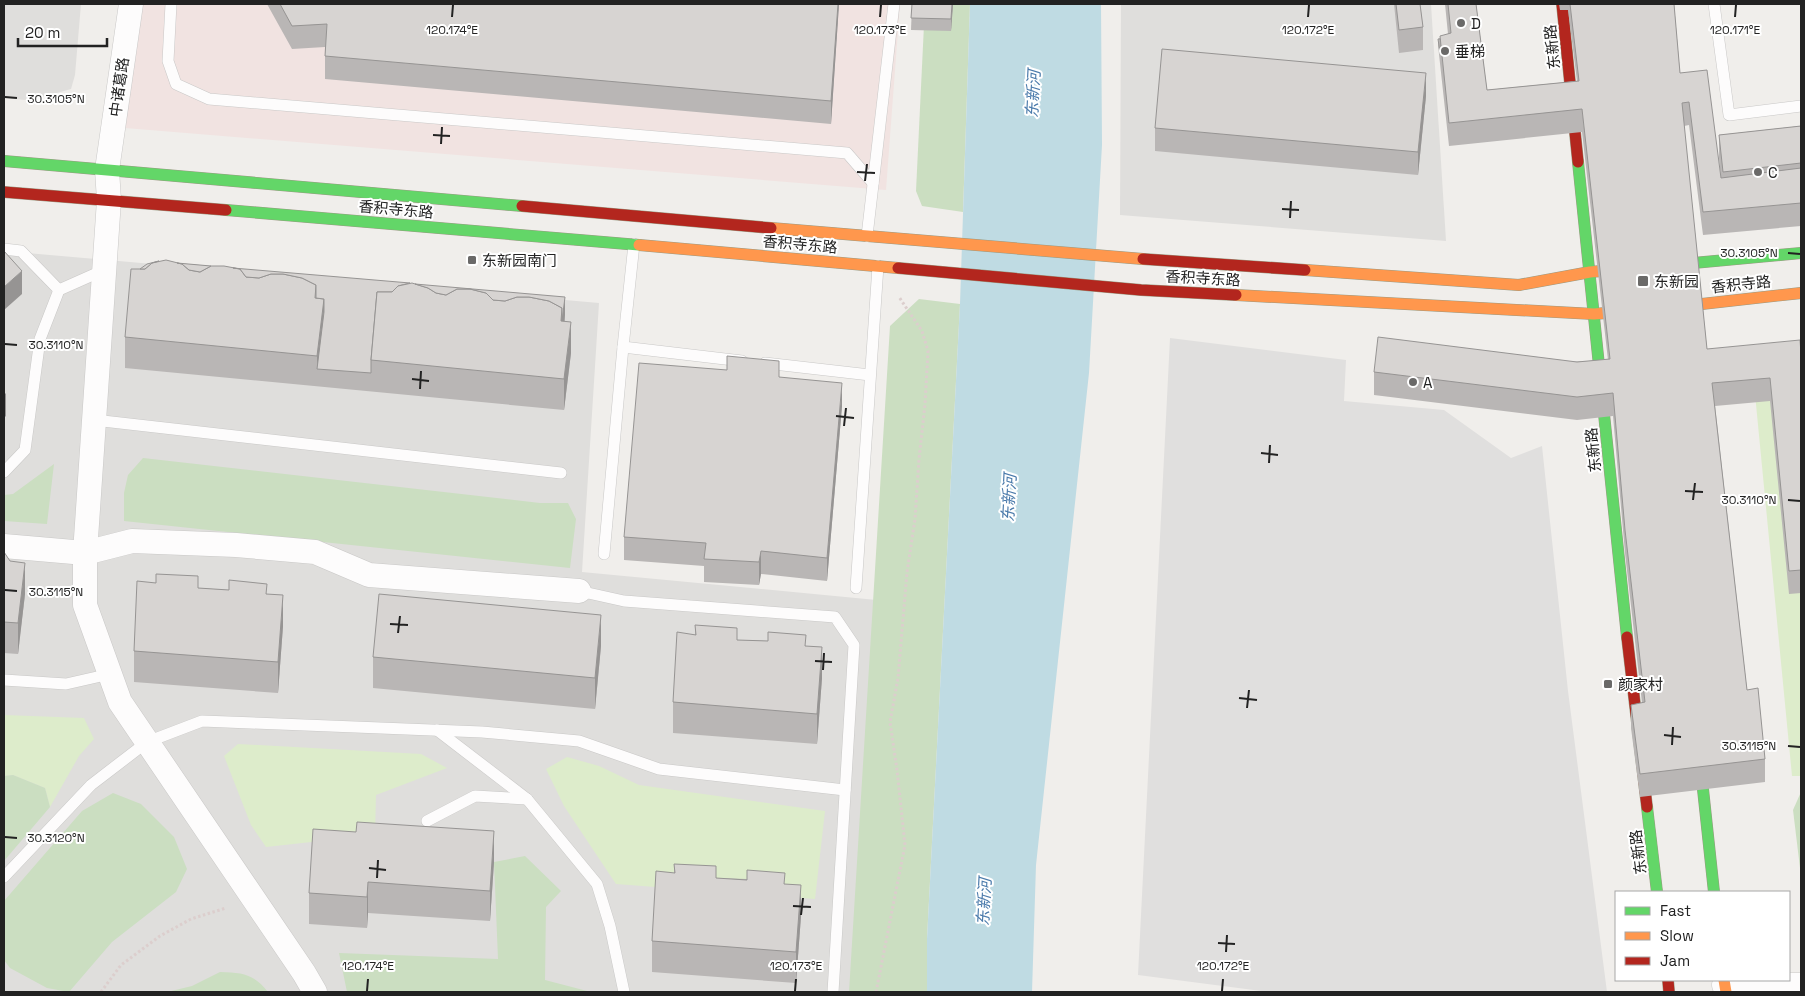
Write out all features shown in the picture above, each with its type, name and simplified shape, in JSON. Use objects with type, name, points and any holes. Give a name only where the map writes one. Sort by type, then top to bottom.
[{"type":"main road","name":"东新路","points":[[1562,4],[1630,661],[1658,891]]},
{"type":"main road","name":"香积寺东路","points":[[4,160],[1147,260],[1518,285],[1590,272]]},
{"type":"main road","name":"香积寺东路","points":[[4,192],[634,244],[1141,290],[1594,314]]},
{"type":"main road","name":"香积寺路","points":[[1645,267],[1801,253]]},
{"type":"main road","points":[[1590,272],[1627,269]]},
{"type":"main road","name":"香积寺路","points":[[1652,309],[1801,293]]},
{"type":"main road","points":[[1594,314],[1633,311]]},
{"type":"main road","points":[[1698,744],[1714,891]]},
{"type":"street","name":"中诸葛路","points":[[131,4],[107,170],[109,200],[85,553],[85,605],[120,702],[304,973],[314,992]]},
{"type":"street","points":[[4,546],[85,553],[132,541],[236,545],[315,552],[369,575],[579,591]]},
{"type":"street","points":[[1724,986],[1801,985]]},
{"type":"lane","points":[[171,4],[168,61],[176,84],[209,99],[847,152],[873,183]]},
{"type":"lane","points":[[867,237],[894,4]]},
{"type":"lane","points":[[1714,4],[1728,115],[1801,106]]},
{"type":"lane","points":[[604,554],[622,347],[634,244]]},
{"type":"lane","points":[[4,249],[21,251],[58,290]]},
{"type":"lane","points":[[856,588],[878,266]]},
{"type":"lane","points":[[4,472],[25,450],[40,339],[58,290],[104,270]]},
{"type":"lane","points":[[622,347],[870,375]]},
{"type":"lane","points":[[94,420],[561,473]]},
{"type":"lane","points":[[579,591],[624,601],[835,617],[854,645],[833,992]]},
{"type":"lane","points":[[4,680],[66,684],[110,674]]},
{"type":"lane","points":[[4,877],[91,785],[147,742],[202,721],[482,732],[580,741],[659,769],[845,790]]},
{"type":"lane","points":[[437,730],[527,798],[597,884],[610,926],[624,992]]},
{"type":"lane","points":[[427,821],[474,796],[527,798]]},
{"type":"path","points":[[876,992],[905,845],[890,722],[898,678],[907,572],[915,519],[918,459],[926,404],[928,351],[922,331],[878,266]]},
{"type":"path","points":[[101,992],[122,965],[160,936],[191,919],[253,899]]},
{"type":"shaded area","points":[[4,4],[81,4],[75,75],[71,89],[25,100],[4,98]]},
{"type":"shaded area","points":[[135,4],[900,4],[886,190],[125,128]]},
{"type":"shaded area","points":[[1121,4],[1431,4],[1446,241],[1120,215]]},
{"type":"shaded area","points":[[4,251],[599,303],[582,572],[887,601],[856,992],[4,992]]},
{"type":"shaded area","points":[[1170,338],[1346,360],[1344,401],[1444,410],[1511,458],[1542,446],[1568,691],[1607,992],[1269,992],[1138,975]]},
{"type":"green space","points":[[925,4],[970,4],[963,212],[922,206],[916,191]]},
{"type":"green space","points":[[919,299],[960,304],[927,939],[927,992],[849,992],[890,326]]},
{"type":"green space","points":[[1801,359],[1801,776],[1792,776],[1752,363]]},
{"type":"green space","points":[[143,458],[540,503],[568,503],[576,519],[570,568],[124,521],[124,493],[128,475]]},
{"type":"green space","points":[[54,464],[47,524],[4,521],[4,495],[13,494]]},
{"type":"green space","points":[[4,715],[84,718],[94,739],[79,756],[50,807],[45,788],[13,775],[4,776]]},
{"type":"green space","points":[[238,744],[421,754],[447,768],[376,795],[375,835],[266,847],[251,825],[224,756]]},
{"type":"green space","points":[[567,757],[599,766],[639,785],[825,811],[815,899],[616,884],[564,806],[546,769]]},
{"type":"green space","points":[[13,775],[45,788],[50,807],[4,861],[4,776]]},
{"type":"green space","points":[[1801,792],[1801,868],[1800,868],[1793,810]]},
{"type":"green space","points":[[113,793],[141,804],[174,837],[187,869],[176,892],[112,942],[69,992],[47,988],[10,968],[4,960],[4,901],[82,811]]},
{"type":"green space","points":[[525,856],[561,891],[546,907],[545,980],[591,992],[347,992],[339,953],[498,959],[494,862]]},
{"type":"green space","points":[[220,972],[247,975],[257,981],[268,992],[167,992],[192,986]]},
{"type":"water","name":"东新河","points":[[970,4],[1101,4],[1102,145],[1089,373],[1036,865],[1032,992],[927,992],[927,939],[960,304]]},
{"type":"building","points":[[280,4],[838,4],[831,101],[325,56],[327,24],[292,26]]},
{"type":"building","points":[[912,4],[952,4],[951,19],[911,18]]},
{"type":"building","points":[[1396,4],[1420,4],[1423,27],[1399,30]]},
{"type":"building","name":"东新园","points":[[1448,4],[1476,4],[1487,90],[1579,81],[1570,4],[1674,4],[1680,73],[1707,70],[1721,178],[1801,168],[1801,203],[1703,212],[1689,102],[1682,103],[1707,349],[1800,340],[1801,570],[1789,571],[1770,378],[1712,383],[1747,690],[1758,688],[1765,759],[1640,774],[1631,705],[1645,702],[1625,530],[1613,393],[1577,397],[1374,372],[1378,337],[1577,362],[1610,359],[1582,109],[1449,123],[1440,36],[1451,33]]},
{"type":"building","points":[[1162,49],[1426,73],[1418,152],[1155,128]]},
{"type":"building","points":[[1801,126],[1801,163],[1723,172],[1719,135]]},
{"type":"building","points":[[4,251],[22,271],[4,287]]},
{"type":"building","points":[[166,260],[182,264],[189,270],[200,272],[211,266],[224,266],[240,269],[246,277],[259,278],[271,274],[283,274],[302,278],[316,285],[315,298],[324,299],[317,356],[125,337],[131,269],[145,269],[152,263]]},
{"type":"building","points":[[159,261],[152,263],[145,269],[140,269],[147,264]]},
{"type":"building","points":[[177,263],[211,266],[200,272],[189,270],[182,264]]},
{"type":"building","points":[[233,268],[410,283],[398,286],[392,292],[377,292],[371,373],[317,369],[324,299],[316,298],[316,285],[302,278],[283,274],[271,274],[259,278],[246,277],[240,269]]},
{"type":"building","points":[[412,283],[446,295],[457,289],[470,289],[486,293],[493,300],[505,301],[517,297],[529,297],[549,301],[562,308],[561,321],[571,322],[564,379],[371,360],[377,292],[392,292],[398,286]]},
{"type":"building","points":[[415,284],[565,297],[562,321],[562,308],[549,301],[529,297],[517,297],[505,301],[493,300],[486,293],[470,289],[457,289],[446,295]]},
{"type":"building","points":[[727,356],[779,361],[779,377],[842,383],[827,558],[761,551],[759,562],[704,559],[706,543],[624,537],[639,363],[727,370]]},
{"type":"building","points":[[4,552],[10,561],[25,563],[18,623],[4,622]]},
{"type":"building","points":[[156,574],[198,576],[198,588],[229,590],[229,580],[267,584],[266,594],[283,595],[278,662],[134,651],[137,581],[156,583]]},
{"type":"building","points":[[379,594],[601,615],[595,678],[373,657]]},
{"type":"building","points":[[695,625],[737,628],[737,640],[768,641],[768,632],[806,635],[805,646],[822,647],[817,714],[673,702],[677,632],[696,635]]},
{"type":"building","points":[[357,822],[494,831],[490,891],[368,882],[367,897],[309,893],[313,829],[356,832]]},
{"type":"building","points":[[674,864],[716,866],[716,878],[747,880],[747,870],[785,873],[784,884],[801,885],[796,952],[652,941],[656,871],[675,873]]},
{"type":"traffic: fast","points":[[4,161],[522,206]]},
{"type":"traffic: fast","points":[[1578,162],[1627,637]]},
{"type":"traffic: fast","points":[[226,210],[639,245]]},
{"type":"traffic: fast","points":[[1661,266],[1801,253]]},
{"type":"traffic: fast","points":[[1699,752],[1714,891]]},
{"type":"traffic: fast","points":[[1647,807],[1657,891]]},
{"type":"traffic: slow","points":[[771,228],[1143,259]]},
{"type":"traffic: slow","points":[[639,245],[898,268]]},
{"type":"traffic: slow","points":[[1305,270],[1519,285],[1590,272],[1613,270]]},
{"type":"traffic: slow","points":[[1666,308],[1801,293]]},
{"type":"traffic: slow","points":[[1236,295],[1594,314],[1618,312]]},
{"type":"traffic: slow","points":[[1724,981],[1726,992]]},
{"type":"traffic: jam","points":[[1562,4],[1578,162]]},
{"type":"traffic: jam","points":[[4,192],[226,210]]},
{"type":"traffic: jam","points":[[522,206],[771,228]]},
{"type":"traffic: jam","points":[[1143,259],[1305,270]]},
{"type":"traffic: jam","points":[[898,268],[1141,290],[1236,295]]},
{"type":"traffic: jam","points":[[1627,637],[1647,807]]},
{"type":"traffic: jam","points":[[1668,981],[1669,992]]},
{"type":"place","name":"D","points":[[1461,23]]},
{"type":"place","name":"垂梯","points":[[1445,51]]},
{"type":"place","name":"C","points":[[1758,172]]},
{"type":"place","name":"东新园南门","points":[[472,260]]},
{"type":"place","name":"东新园","points":[[1643,281]]},
{"type":"place","name":"A","points":[[1413,382]]},
{"type":"place","name":"颜家村","points":[[1608,684]]}]
